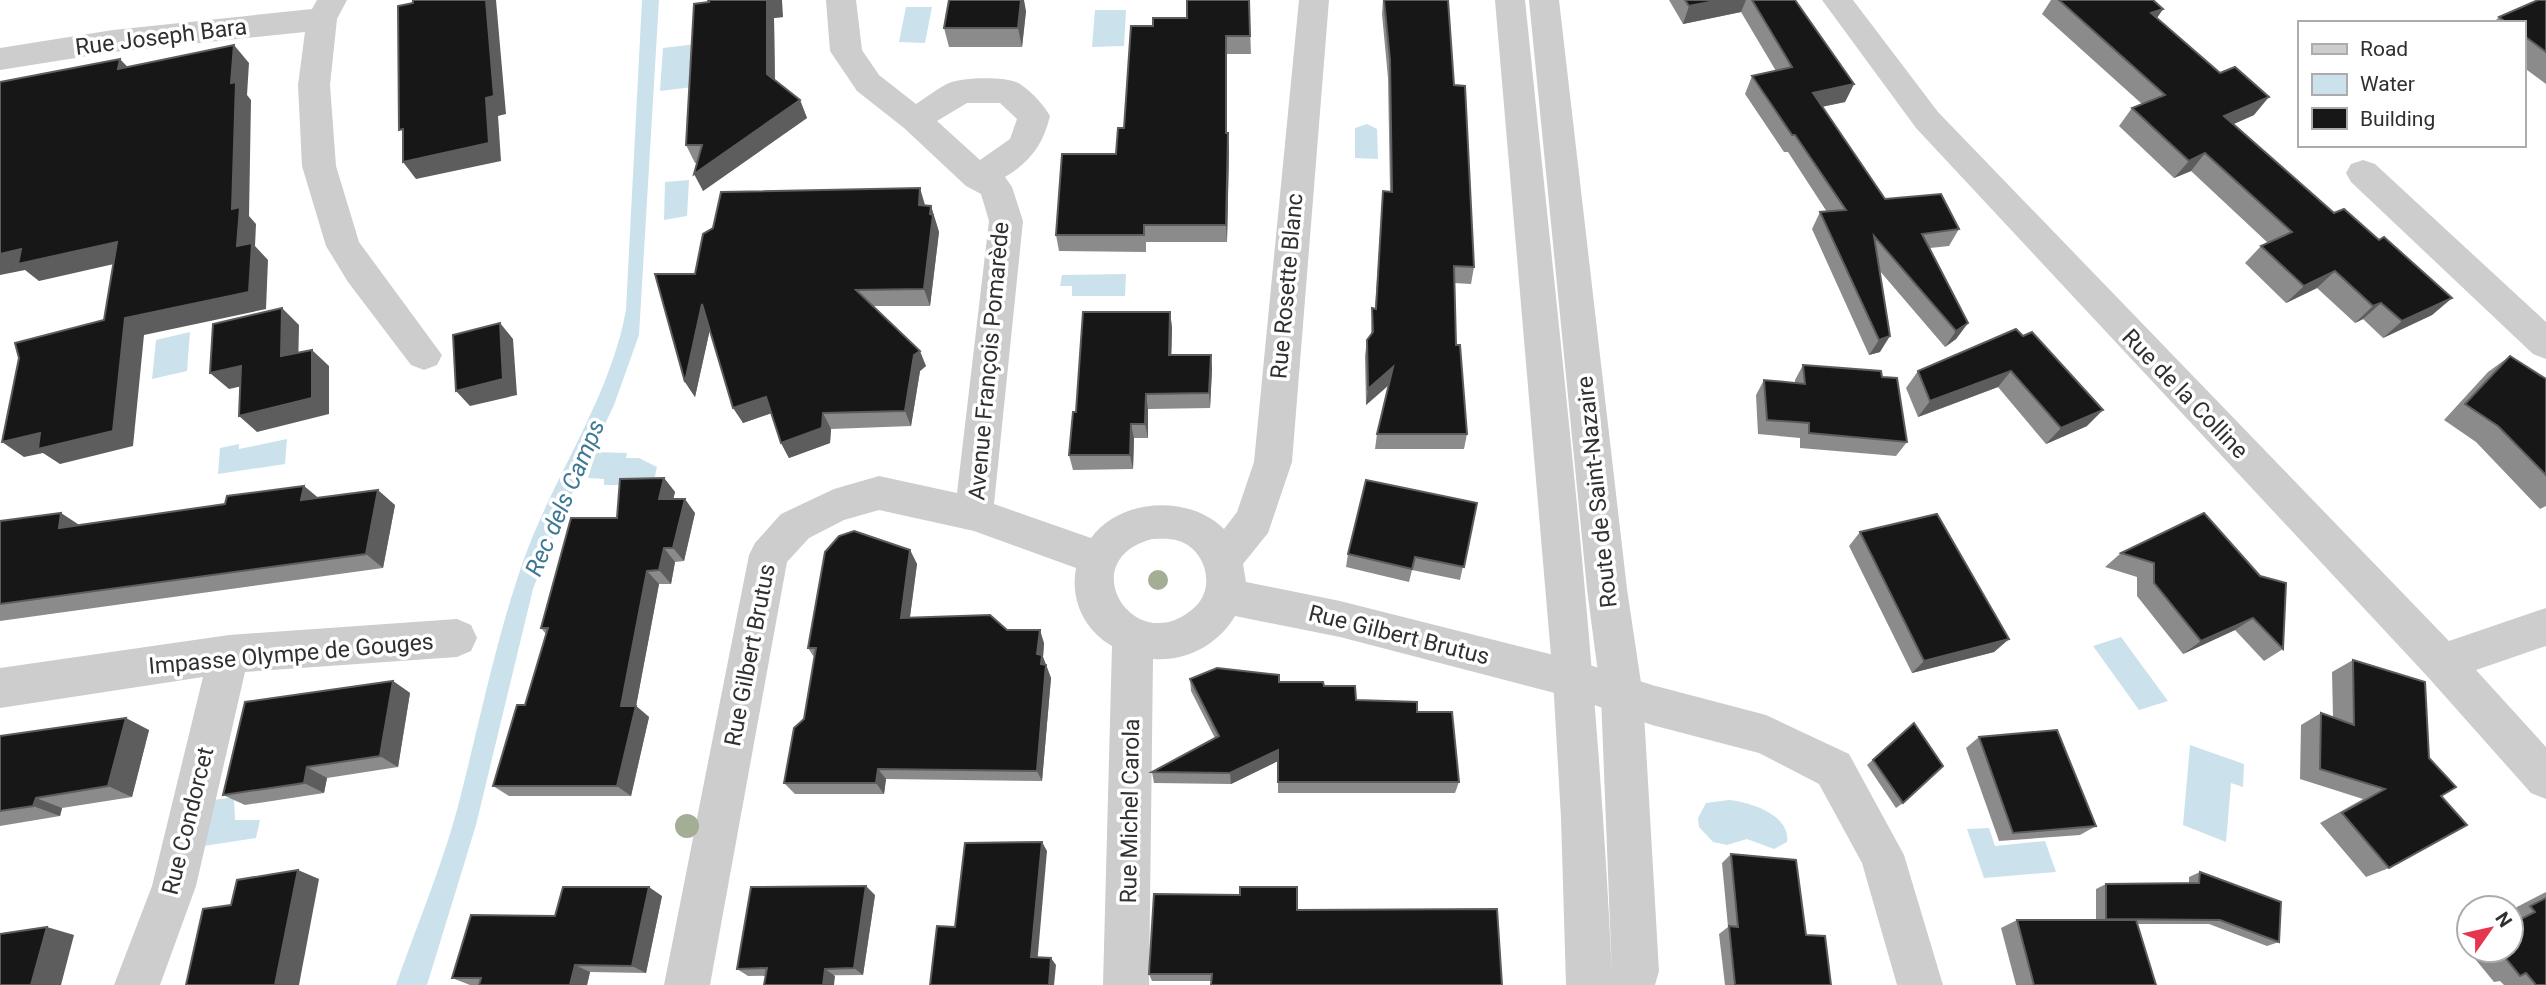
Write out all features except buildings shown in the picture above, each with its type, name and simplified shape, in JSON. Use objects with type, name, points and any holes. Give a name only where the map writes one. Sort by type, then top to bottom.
[{"type":"street","name":"Avenue François Pomarède","points":[[841,0],[846,51],[868,83],[915,120],[978,177],[995,187],[1006,221],[974,514]]},
{"type":"street","name":"Rue Rosette Blanc","points":[[1224,578],[1254,521],[1273,462],[1314,0]]},
{"type":"street","name":"Route de Saint-Nazaire","points":[[1510,0],[1574,679],[1583,818],[1589,985]]},
{"type":"street","name":"Route de Saint-Nazaire","points":[[1544,0],[1606,576],[1622,696],[1636,971],[1632,985]]},
{"type":"street","name":"Rue de la Colline","points":[[1838,0],[1927,120],[2442,662],[2546,778]]},
{"type":"street","name":"Rue Joseph Bara","points":[[0,59],[327,9],[314,85],[319,166],[343,246],[424,355]]},
{"type":"street","points":[[915,120],[961,91],[1008,91],[1034,116],[1030,136],[1025,147],[978,177]]},
{"type":"street","points":[[2363,173],[2546,344]]},
{"type":"street","name":"Rue Gilbert Brutus","points":[[687,985],[769,555],[795,526],[834,506],[879,493],[974,514],[1099,559]]},
{"type":"street","points":[[1152,522],[1174,522],[1195,529],[1212,542],[1224,578],[1214,615],[1198,629],[1178,639],[1155,642],[1133,637],[1115,628],[1102,613],[1094,596],[1093,577],[1099,559],[1112,542],[1130,528],[1152,522]]},
{"type":"street","name":"Rue Gilbert Brutus","points":[[1224,578],[1340,619],[1574,679],[1622,696],[1766,735],[1834,769],[1882,855],[1920,985]]},
{"type":"street","points":[[2442,662],[2546,627]]},
{"type":"street","name":"Rue Michel Carola","points":[[1126,985],[1133,637]]},
{"type":"street","name":"Impasse Olympe de Gouges","points":[[0,688],[229,654],[457,638]]},
{"type":"street","name":"Rue Condorcet","points":[[137,985],[174,886],[229,654]]},
{"type":"water","name":"Rec dels Camps","points":[[642,0],[659,0],[639,335],[614,405],[561,517],[533,589],[476,825],[427,985],[396,985],[451,832],[496,652],[524,559],[550,497],[595,405],[618,343],[626,310]]},
{"type":"water","points":[[906,7],[932,7],[925,43],[899,42]]},
{"type":"water","points":[[1095,10],[1126,10],[1124,46],[1092,47]]},
{"type":"water","points":[[696,44],[693,87],[660,91],[663,48]]},
{"type":"water","points":[[1367,124],[1377,129],[1378,159],[1355,158],[1355,128]]},
{"type":"water","points":[[689,180],[687,216],[664,220],[665,182]]},
{"type":"water","points":[[1126,274],[1125,296],[1072,296],[1072,286],[1060,286],[1062,275]]},
{"type":"water","points":[[190,332],[187,371],[152,379],[156,340]]},
{"type":"water","points":[[287,439],[285,464],[218,474],[220,448],[239,444],[239,449]]},
{"type":"water","points":[[596,452],[627,453],[626,458],[639,458],[657,467],[653,485],[604,485],[604,479],[588,478]]},
{"type":"water","points":[[2121,637],[2168,701],[2139,710],[2093,646]]},
{"type":"water","points":[[2190,745],[2244,764],[2243,787],[2231,783],[2226,842],[2183,825]]},
{"type":"water","points":[[234,797],[235,820],[260,820],[256,838],[197,847],[207,801]]},
{"type":"water","points":[[1729,800],[1758,807],[1776,817],[1787,833],[1787,842],[1774,849],[1747,839],[1727,845],[1713,842],[1699,827],[1698,818],[1706,803]]},
{"type":"water","points":[[1989,828],[1995,846],[2045,841],[2056,872],[1984,878],[1967,829]]}]
